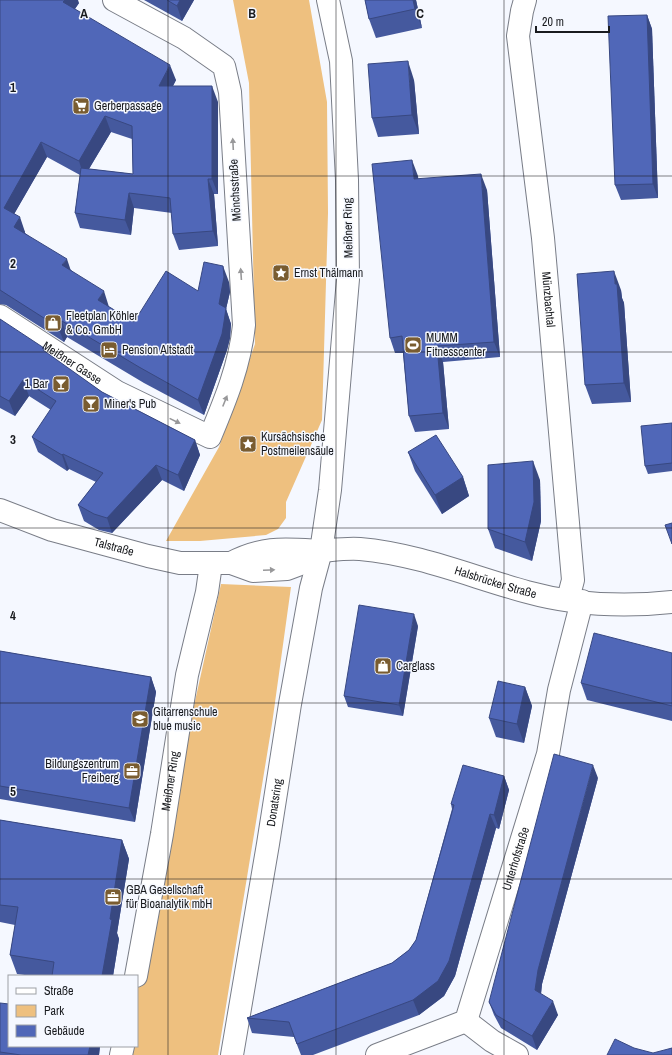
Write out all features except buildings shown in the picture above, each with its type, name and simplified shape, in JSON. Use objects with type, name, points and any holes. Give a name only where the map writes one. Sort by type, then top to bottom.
[{"type":"street","name":"Mönchsstraße","points":[[114,0],[184,38],[224,66],[230,92],[244,325],[242,347],[231,385],[210,437]]},
{"type":"street","name":"Meißner Ring","points":[[321,551],[330,490],[348,279],[347,180],[341,61],[328,0]]},
{"type":"street","name":"Münzbachtal","points":[[526,0],[522,11],[518,36],[545,254],[575,600]]},
{"type":"street","name":"Meißner Gasse","points":[[0,316],[117,392],[210,437]]},
{"type":"street","name":"Talstraße","points":[[0,510],[52,530],[148,556],[180,563],[221,563],[253,571],[287,569],[303,563],[321,551]]},
{"type":"street","name":"Halsbrücker Straße","points":[[321,551],[358,549],[400,556],[428,562],[529,592],[575,600],[638,605],[672,602]]},
{"type":"street","name":"Donatsring","points":[[232,1055],[290,704],[311,588],[321,551]]},
{"type":"street","name":"Meißner Ring","points":[[136,975],[162,834],[187,675],[206,592],[221,563]]},
{"type":"street","name":"Unterhofstraße","points":[[466,1021],[548,754],[575,600]]},
{"type":"street","points":[[377,1055],[466,1021],[492,1041],[517,1055]]},
{"type":"green space","points":[[233,0],[309,0],[327,102],[328,213],[322,420],[286,502],[286,518],[278,529],[266,535],[200,541],[166,541],[219,447],[255,344],[249,83]]},
{"type":"green space","points":[[221,584],[291,587],[272,724],[218,1055],[117,1055],[119,1047],[138,1047],[138,975],[134,975]]},
{"type":"place","name":"Gerberpassage","points":[[81,106]]},
{"type":"place","name":"Ernst Thälmann","points":[[281,273]]},
{"type":"place","name":"Fleetplan Köhler & Co. GmbH","points":[[53,323]]},
{"type":"place","name":"MUMM Fitnesscenter","points":[[413,345]]},
{"type":"place","name":"Pension Altstadt","points":[[109,350]]},
{"type":"place","name":"1 Bar","points":[[61,384]]},
{"type":"place","name":"Miner's Pub","points":[[91,404]]},
{"type":"place","name":"Kursächsische Postmeilensäule","points":[[248,444]]},
{"type":"place","name":"Carglass","points":[[383,666]]},
{"type":"place","name":"Gitarrenschule blue music","points":[[140,719]]},
{"type":"place","name":"Bildungszentrum Freiberg","points":[[132,771]]},
{"type":"place","name":"GBA Gesellschaft für Bioanalytik mbH","points":[[113,897]]}]
